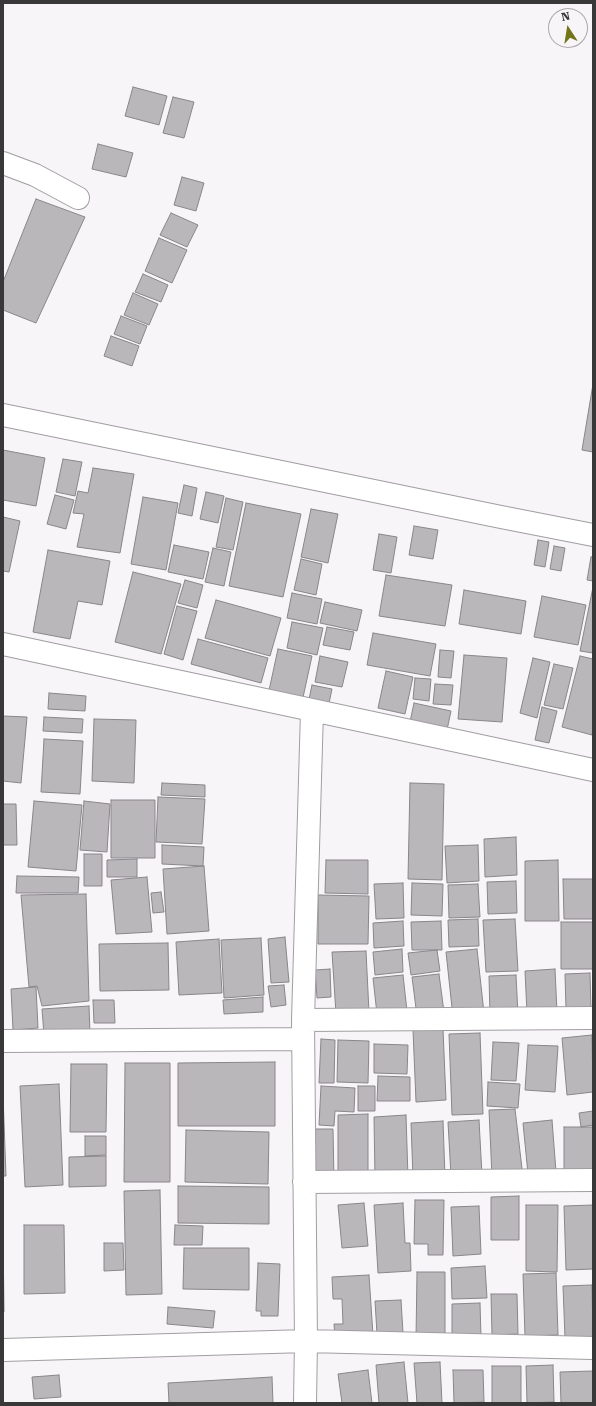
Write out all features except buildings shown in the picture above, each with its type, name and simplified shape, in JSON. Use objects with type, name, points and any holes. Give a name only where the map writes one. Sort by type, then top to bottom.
[{"type":"street","points":[[3,163],[35,175],[78,198]]},
{"type":"street","points":[[3,415],[501,518],[593,535]]},
{"type":"street","points":[[3,644],[593,770]]},
{"type":"street","points":[[305,1403],[306,1341],[303,1029],[312,711]]},
{"type":"street","points":[[3,1041],[593,1018]]},
{"type":"street","points":[[304,1182],[593,1180]]},
{"type":"street","points":[[3,1350],[306,1341],[593,1348]]}]
